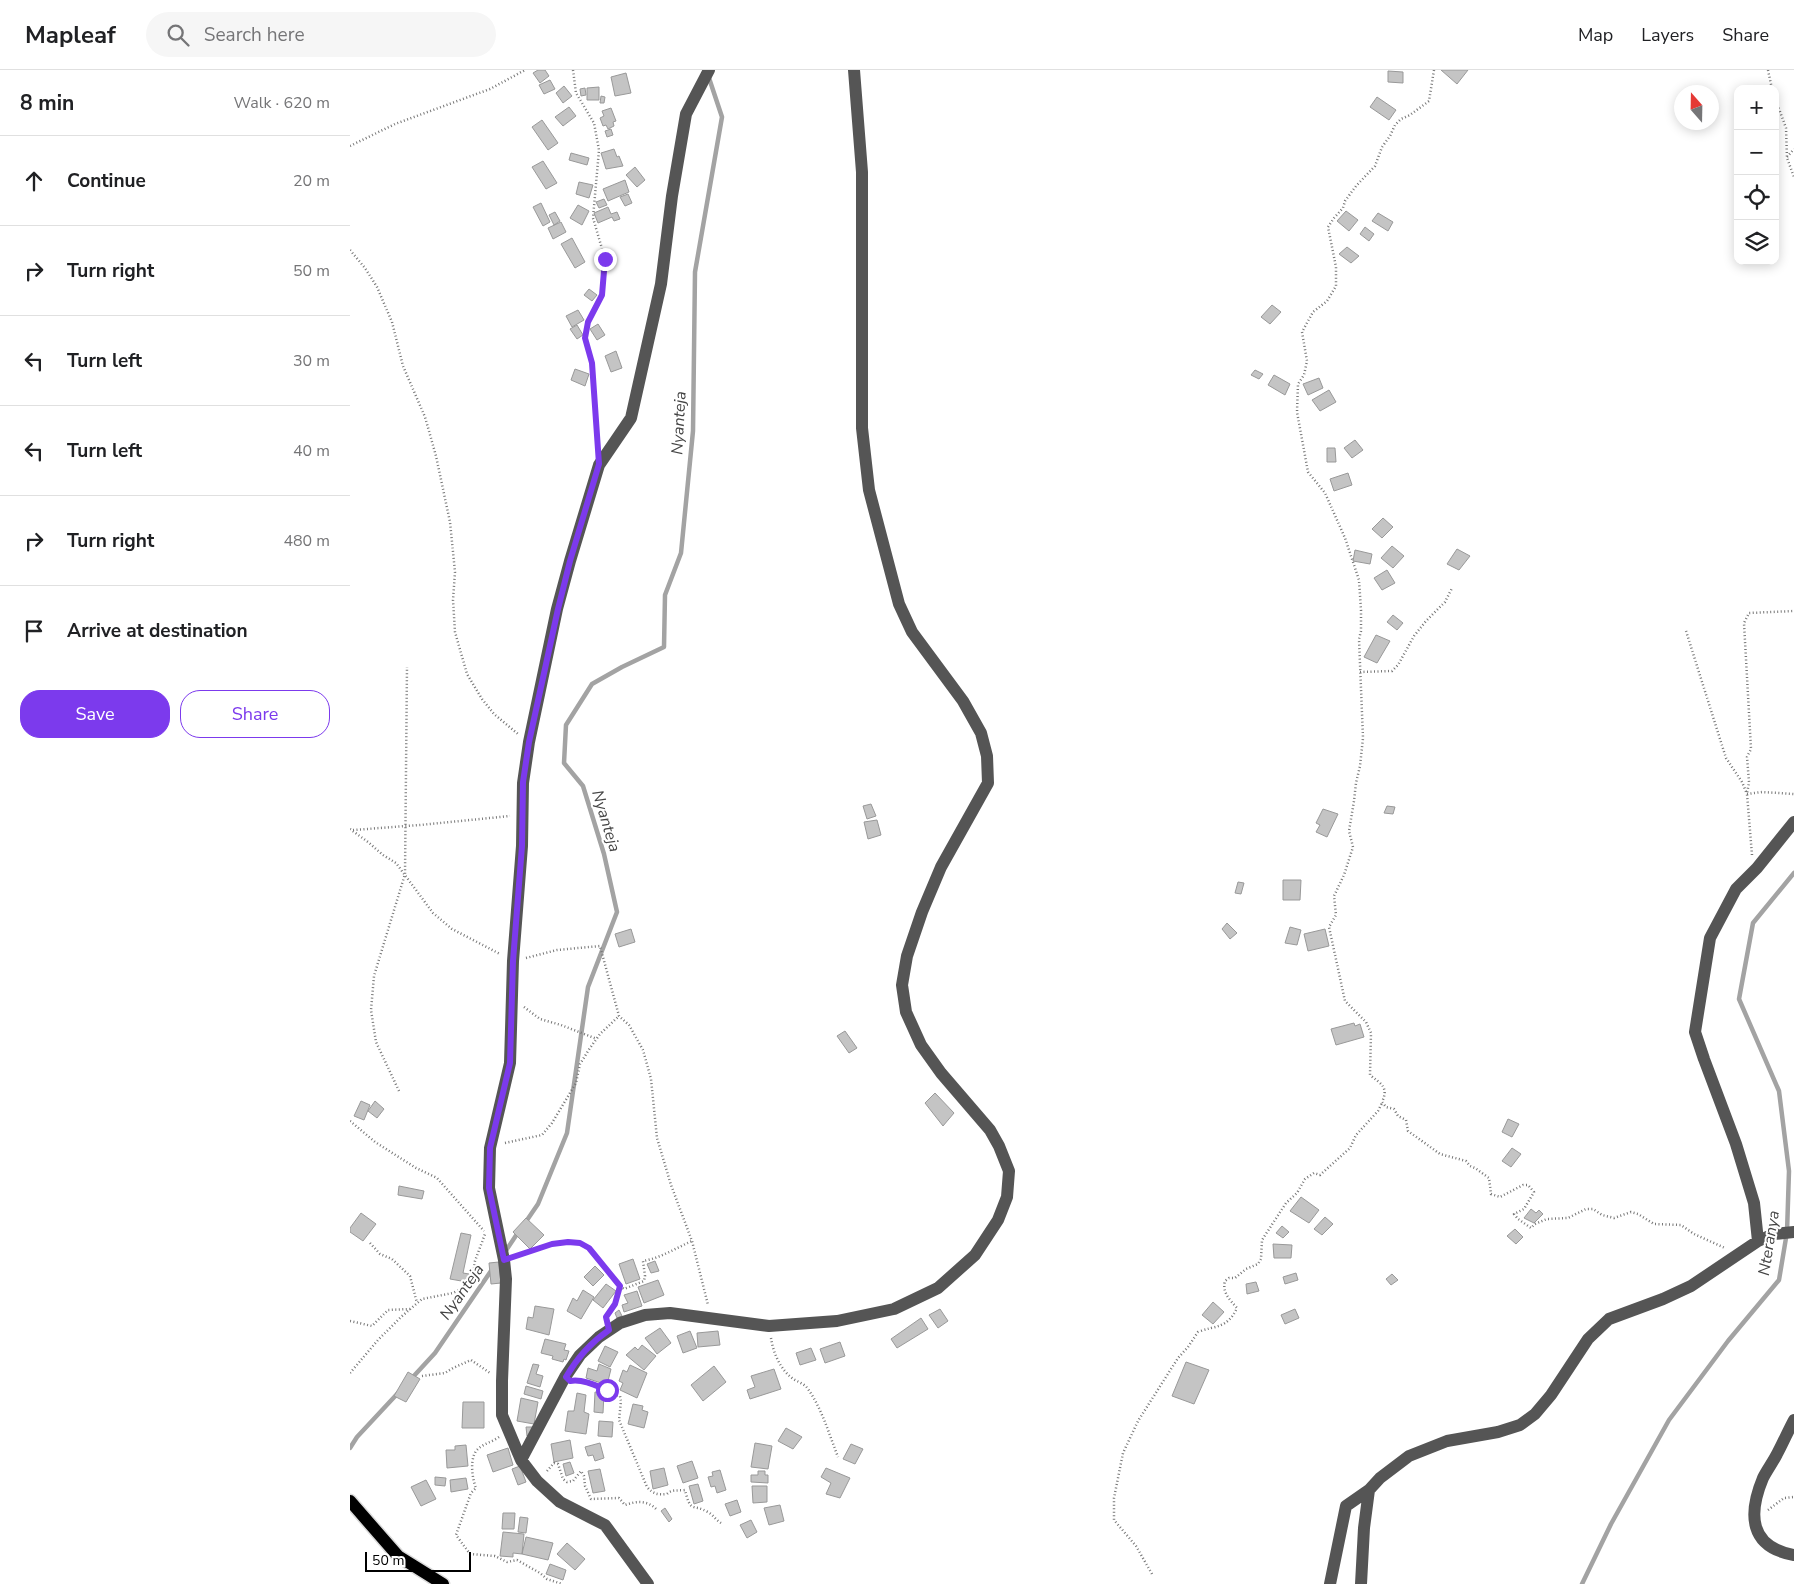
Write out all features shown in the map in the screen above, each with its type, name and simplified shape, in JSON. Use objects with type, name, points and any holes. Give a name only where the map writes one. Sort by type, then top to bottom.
[{"type":"main road","points":[[350,1502],[398,1556],[443,1584]]},
{"type":"street","points":[[648,1584],[605,1525],[560,1502],[537,1481],[521,1460],[506,1428],[502,1415],[502,1381],[506,1280],[504,1260],[489,1188],[490,1148],[510,1063],[513,961],[522,846],[523,782],[529,742],[570,561],[599,464],[631,418],[661,284],[672,196],[686,114],[709,70]]},
{"type":"street","points":[[521,1460],[580,1355],[599,1336],[620,1324],[644,1314],[670,1313],[769,1326],[837,1321],[894,1310],[938,1288],[975,1255],[998,1220],[1007,1197],[1009,1171],[999,1146],[990,1130],[921,1045],[906,1012],[902,985],[907,956],[922,912],[941,867],[988,783],[987,756],[982,733],[963,701],[912,632],[899,604],[869,490],[862,428],[862,172],[854,70]]},
{"type":"street","points":[[1758,1241],[1754,1203],[1736,1144],[1695,1032],[1710,938],[1736,889],[1757,868],[1794,822]]},
{"type":"street","points":[[1330,1584],[1346,1506],[1369,1490],[1380,1478],[1409,1456],[1447,1441],[1498,1432],[1520,1425],[1535,1414],[1551,1395],[1588,1339],[1609,1319],[1663,1299],[1691,1286],[1758,1241],[1774,1234],[1794,1232]]},
{"type":"street","points":[[1794,1420],[1764,1476],[1757,1495],[1753,1521],[1764,1542],[1786,1553],[1794,1554]]},
{"type":"street","points":[[1361,1584],[1364,1528],[1369,1490]]},
{"type":"path","points":[[350,146],[395,124],[490,89],[525,70]]},
{"type":"path","points":[[573,70],[576,93],[594,123],[599,150],[593,218],[605,259],[602,295],[588,322],[585,338],[592,363],[599,464]]},
{"type":"path","points":[[1152,1574],[1136,1546],[1114,1520],[1114,1498],[1124,1453],[1138,1421],[1178,1358],[1198,1332],[1220,1327],[1234,1314],[1237,1308],[1228,1298],[1223,1288],[1225,1281],[1235,1278],[1246,1269],[1258,1264],[1262,1240],[1286,1202],[1297,1193],[1305,1179],[1314,1173],[1320,1175],[1350,1148],[1356,1135],[1378,1111],[1386,1094],[1384,1088],[1370,1074],[1370,1033],[1366,1022],[1345,1001],[1329,927],[1336,915],[1334,896],[1344,875],[1353,847],[1349,831],[1362,751],[1359,639],[1362,610],[1359,580],[1346,538],[1325,492],[1308,472],[1297,412],[1298,384],[1304,375],[1307,361],[1302,332],[1313,312],[1327,301],[1336,286],[1336,267],[1328,227],[1344,208],[1345,201],[1356,186],[1375,166],[1382,147],[1395,125],[1401,118],[1410,116],[1429,101],[1434,70]]},
{"type":"path","points":[[1768,70],[1771,85]]},
{"type":"path","points":[[1779,109],[1786,128],[1786,158],[1794,177]]},
{"type":"path","points":[[1786,158],[1794,149]]},
{"type":"path","points":[[350,250],[365,268],[377,287],[392,322],[402,366],[425,417],[436,456],[450,522],[455,572],[453,600],[455,632],[467,674],[482,699],[494,714],[529,742]]},
{"type":"path","points":[[1360,672],[1392,670],[1398,664],[1414,636],[1445,602],[1452,588]]},
{"type":"path","points":[[1757,868],[1751,851],[1747,794],[1750,782],[1747,757],[1750,749],[1744,623],[1749,613],[1794,611]]},
{"type":"path","points":[[1686,631],[1726,758],[1742,782],[1747,794]]},
{"type":"path","points":[[398,1091],[376,1042],[371,1010],[374,976],[406,874],[407,667]]},
{"type":"path","points":[[1747,794],[1762,792],[1794,794]]},
{"type":"path","points":[[351,830],[438,824],[522,814]]},
{"type":"path","points":[[351,830],[396,863],[433,913],[452,929],[513,961],[557,950],[600,946],[619,1016],[629,1025],[643,1050],[651,1079],[657,1138],[671,1185],[692,1241],[712,1318]]},
{"type":"path","points":[[513,1004],[522,1006],[540,1019],[597,1039]]},
{"type":"path","points":[[490,1148],[542,1134],[552,1123],[576,1083],[580,1064],[597,1039],[619,1016]]},
{"type":"path","points":[[1382,1102],[1386,1107],[1394,1109],[1398,1116],[1406,1120],[1408,1131],[1440,1154],[1466,1161],[1470,1166],[1489,1178],[1491,1194],[1500,1197],[1523,1185],[1528,1185],[1534,1192],[1524,1209],[1514,1214],[1531,1228],[1535,1224],[1547,1219],[1568,1218],[1586,1209],[1593,1209],[1602,1215],[1614,1218],[1631,1212],[1654,1224],[1681,1225],[1694,1234],[1724,1248],[1732,1246]]},
{"type":"path","points":[[350,1121],[388,1151],[437,1178],[485,1233],[501,1247]]},
{"type":"path","points":[[350,1373],[378,1340],[422,1299],[453,1293],[472,1284],[475,1261],[485,1233]]},
{"type":"path","points":[[504,1260],[552,1244],[580,1243],[589,1248],[624,1289],[644,1281],[643,1261],[659,1257],[672,1249],[692,1241]]},
{"type":"path","points":[[370,1243],[380,1254],[392,1259],[410,1276],[417,1303]]},
{"type":"path","points":[[609,1330],[606,1317],[615,1304],[620,1286]]},
{"type":"path","points":[[350,1321],[372,1326],[388,1310],[410,1309]]},
{"type":"path","points":[[769,1326],[772,1344],[780,1364],[792,1378],[807,1386],[825,1420],[838,1456]]},
{"type":"path","points":[[422,1376],[445,1373],[471,1360],[502,1381]]},
{"type":"path","points":[[566,1377],[570,1381],[584,1381],[620,1396],[619,1420],[647,1487],[651,1492],[656,1495],[666,1494],[675,1490],[685,1490],[688,1504],[693,1508],[699,1508],[708,1512],[721,1523]]},
{"type":"path","points":[[506,1428],[493,1441],[479,1448],[474,1453],[472,1469],[476,1488],[471,1493],[456,1535],[470,1554],[495,1556],[508,1562],[517,1560],[540,1573],[546,1579],[562,1584]]},
{"type":"path","points":[[537,1481],[556,1463],[563,1479],[567,1482],[573,1481],[581,1471],[584,1476],[584,1486],[591,1499],[619,1498],[625,1504],[643,1502],[651,1505],[656,1510]]},
{"type":"path","points":[[1753,1521],[1784,1498],[1794,1497]]},
{"type":"building","points":[[538,70],[545,70],[549,76],[540,83],[533,73]]},
{"type":"building","points":[[1441,70],[1468,70],[1457,84]]},
{"type":"building","points":[[1388,71],[1403,72],[1403,83],[1388,82]]},
{"type":"building","points":[[626,73],[631,93],[615,96],[611,77]]},
{"type":"building","points":[[550,80],[555,89],[544,94],[539,85]]},
{"type":"building","points":[[564,86],[572,96],[563,103],[556,93]]},
{"type":"building","points":[[599,87],[599,100],[587,100],[587,88]]},
{"type":"building","points":[[585,88],[586,95],[581,96],[580,89]]},
{"type":"building","points":[[601,96],[605,97],[604,103],[600,103]]},
{"type":"building","points":[[1377,97],[1396,110],[1389,120],[1370,107]]},
{"type":"building","points":[[569,107],[576,116],[563,126],[555,117]]},
{"type":"building","points":[[611,108],[616,121],[613,122],[614,126],[608,129],[606,125],[603,126],[600,118],[604,116],[602,111]]},
{"type":"building","points":[[542,120],[558,143],[548,150],[532,127]]},
{"type":"building","points":[[611,129],[613,135],[607,137],[605,131]]},
{"type":"building","points":[[614,149],[623,166],[606,169],[601,153]]},
{"type":"building","points":[[571,153],[589,158],[587,165],[569,160]]},
{"type":"building","points":[[543,161],[557,183],[546,189],[532,167]]},
{"type":"building","points":[[635,167],[645,180],[637,187],[626,175]]},
{"type":"building","points":[[625,180],[629,192],[608,201],[603,189]]},
{"type":"building","points":[[579,182],[593,185],[589,198],[576,194]]},
{"type":"building","points":[[628,194],[632,203],[625,206],[620,197]]},
{"type":"building","points":[[604,199],[607,205],[599,208],[596,202]]},
{"type":"building","points":[[541,203],[550,222],[543,226],[533,207]]},
{"type":"building","points":[[578,205],[589,211],[582,225],[570,218]]},
{"type":"building","points":[[608,207],[611,214],[617,212],[620,219],[614,221],[612,217],[598,223],[594,213]]},
{"type":"building","points":[[1346,211],[1358,220],[1349,231],[1337,221]]},
{"type":"building","points":[[555,212],[560,221],[554,225],[549,215]]},
{"type":"building","points":[[1378,213],[1393,222],[1388,231],[1372,221]]},
{"type":"building","points":[[561,222],[566,232],[553,239],[548,228]]},
{"type":"building","points":[[1365,227],[1374,234],[1369,241],[1360,234]]},
{"type":"building","points":[[572,238],[585,262],[575,268],[561,244]]},
{"type":"building","points":[[1347,247],[1359,256],[1351,263],[1339,254]]},
{"type":"building","points":[[589,289],[597,295],[592,301],[584,295]]},
{"type":"building","points":[[1272,305],[1281,312],[1270,324],[1261,317]]},
{"type":"building","points":[[578,310],[584,320],[572,327],[566,316]]},
{"type":"building","points":[[598,324],[605,335],[597,340],[590,329]]},
{"type":"building","points":[[577,325],[583,335],[577,339],[570,329]]},
{"type":"building","points":[[616,351],[622,368],[611,372],[605,356]]},
{"type":"building","points":[[575,369],[589,374],[585,386],[571,380]]},
{"type":"building","points":[[1255,370],[1263,374],[1259,379],[1251,375]]},
{"type":"building","points":[[1274,375],[1290,384],[1285,395],[1268,385]]},
{"type":"building","points":[[1319,378],[1323,388],[1308,395],[1303,384]]},
{"type":"building","points":[[1329,390],[1336,402],[1320,411],[1312,400]]},
{"type":"building","points":[[1355,440],[1363,450],[1352,458],[1344,448]]},
{"type":"building","points":[[1327,448],[1335,448],[1336,462],[1327,462]]},
{"type":"building","points":[[1348,473],[1352,485],[1334,491],[1330,479]]},
{"type":"building","points":[[1383,518],[1393,527],[1382,538],[1372,529]]},
{"type":"building","points":[[1392,546],[1404,556],[1393,568],[1381,558]]},
{"type":"building","points":[[1457,549],[1470,556],[1459,570],[1447,564]]},
{"type":"building","points":[[1355,550],[1372,554],[1370,564],[1353,561]]},
{"type":"building","points":[[1387,570],[1395,583],[1382,590],[1374,578]]},
{"type":"building","points":[[1393,615],[1403,623],[1397,630],[1387,622]]},
{"type":"building","points":[[1376,635],[1390,641],[1377,663],[1364,657]]},
{"type":"building","points":[[871,804],[876,816],[867,819],[863,806]]},
{"type":"building","points":[[1387,806],[1395,807],[1393,814],[1384,813]]},
{"type":"building","points":[[1323,809],[1338,814],[1327,837],[1316,832],[1320,825],[1316,823]]},
{"type":"building","points":[[877,820],[881,835],[868,839],[864,822]]},
{"type":"building","points":[[1283,880],[1301,880],[1300,900],[1283,900]]},
{"type":"building","points":[[1238,882],[1244,883],[1241,894],[1235,893]]},
{"type":"building","points":[[1227,923],[1237,933],[1230,939],[1222,929]]},
{"type":"building","points":[[1290,927],[1301,930],[1297,945],[1285,943]]},
{"type":"building","points":[[631,929],[635,942],[619,947],[615,934]]},
{"type":"building","points":[[1325,929],[1329,946],[1308,951],[1304,934]]},
{"type":"building","points":[[1354,1023],[1355,1026],[1360,1024],[1364,1037],[1336,1045],[1331,1029]]},
{"type":"building","points":[[845,1031],[857,1048],[849,1053],[837,1036]]},
{"type":"building","points":[[935,1093],[954,1113],[943,1126],[925,1103]]},
{"type":"building","points":[[361,1101],[370,1105],[364,1120],[354,1116]]},
{"type":"building","points":[[375,1101],[384,1109],[377,1118],[368,1111]]},
{"type":"building","points":[[1508,1119],[1519,1124],[1512,1137],[1502,1132]]},
{"type":"building","points":[[1512,1148],[1521,1154],[1511,1167],[1502,1161]]},
{"type":"building","points":[[399,1186],[424,1191],[422,1199],[398,1195]]},
{"type":"building","points":[[1301,1197],[1319,1210],[1309,1223],[1290,1211]]},
{"type":"building","points":[[1531,1209],[1536,1213],[1539,1210],[1543,1214],[1534,1223],[1524,1218]]},
{"type":"building","points":[[361,1213],[376,1224],[363,1241],[350,1232],[350,1228]]},
{"type":"building","points":[[1325,1217],[1333,1224],[1322,1235],[1314,1229]]},
{"type":"building","points":[[526,1218],[544,1235],[530,1249],[513,1232]]},
{"type":"building","points":[[1282,1226],[1289,1232],[1283,1238],[1276,1233]]},
{"type":"building","points":[[1515,1229],[1523,1237],[1516,1244],[1507,1236]]},
{"type":"building","points":[[461,1233],[471,1235],[463,1273],[469,1274],[467,1282],[450,1279]]},
{"type":"building","points":[[1273,1244],[1292,1245],[1291,1258],[1274,1258]]},
{"type":"building","points":[[633,1259],[640,1279],[626,1284],[619,1264]]},
{"type":"building","points":[[655,1261],[659,1271],[651,1273],[647,1264]]},
{"type":"building","points":[[499,1262],[501,1283],[491,1284],[489,1263]]},
{"type":"building","points":[[595,1266],[604,1275],[593,1286],[584,1277]]},
{"type":"building","points":[[1296,1273],[1298,1280],[1285,1284],[1283,1277]]},
{"type":"building","points":[[1392,1274],[1398,1280],[1391,1285],[1386,1279]]},
{"type":"building","points":[[658,1280],[664,1295],[644,1303],[638,1287]]},
{"type":"building","points":[[1256,1282],[1259,1291],[1247,1294],[1246,1284]]},
{"type":"building","points":[[606,1284],[616,1291],[603,1308],[593,1300]]},
{"type":"building","points":[[583,1290],[594,1297],[581,1319],[567,1311],[573,1298],[577,1301]]},
{"type":"building","points":[[637,1291],[642,1306],[624,1312],[622,1305],[628,1303],[624,1295]]},
{"type":"building","points":[[1213,1302],[1224,1312],[1213,1324],[1202,1315]]},
{"type":"building","points":[[535,1306],[554,1309],[549,1335],[526,1329],[528,1317],[533,1318]]},
{"type":"building","points":[[940,1309],[948,1321],[938,1328],[929,1315]]},
{"type":"building","points":[[1295,1309],[1299,1318],[1285,1324],[1281,1315]]},
{"type":"building","points":[[619,1310],[622,1316],[617,1318],[615,1313]]},
{"type":"building","points":[[921,1318],[928,1329],[897,1348],[891,1339]]},
{"type":"building","points":[[660,1328],[671,1343],[657,1354],[645,1338]]},
{"type":"building","points":[[690,1331],[697,1348],[683,1353],[677,1336]]},
{"type":"building","points":[[718,1331],[720,1345],[698,1347],[697,1333]]},
{"type":"building","points":[[545,1339],[566,1344],[564,1350],[569,1351],[566,1360],[564,1359],[563,1362],[552,1359],[553,1356],[541,1353]]},
{"type":"building","points":[[840,1342],[845,1356],[825,1363],[820,1349]]},
{"type":"building","points":[[642,1345],[656,1356],[644,1370],[626,1355],[635,1347],[638,1350]]},
{"type":"building","points":[[605,1346],[618,1352],[610,1367],[598,1361]]},
{"type":"building","points":[[811,1348],[816,1360],[800,1365],[796,1353]]},
{"type":"building","points":[[1186,1362],[1209,1370],[1194,1404],[1172,1396]]},
{"type":"building","points":[[533,1364],[539,1365],[536,1374],[543,1376],[540,1387],[527,1383]]},
{"type":"building","points":[[599,1364],[611,1369],[607,1385],[586,1378],[588,1368],[597,1371]]},
{"type":"building","points":[[630,1365],[647,1373],[637,1398],[620,1390],[623,1383],[619,1381],[623,1370],[627,1372]]},
{"type":"building","points":[[714,1366],[726,1382],[703,1401],[691,1385]]},
{"type":"building","points":[[774,1369],[781,1389],[750,1399],[747,1390],[755,1387],[751,1376]]},
{"type":"building","points":[[408,1372],[420,1379],[406,1402],[394,1396]]},
{"type":"building","points":[[526,1386],[543,1391],[541,1399],[524,1394]]},
{"type":"building","points":[[595,1392],[604,1393],[603,1413],[594,1412]]},
{"type":"building","points":[[577,1393],[586,1395],[584,1412],[589,1414],[586,1434],[565,1431],[568,1411],[574,1411]]},
{"type":"building","points":[[521,1398],[538,1402],[534,1424],[517,1421]]},
{"type":"building","points":[[463,1402],[484,1402],[484,1428],[462,1428]]},
{"type":"building","points":[[633,1404],[643,1406],[642,1410],[648,1412],[644,1428],[628,1424]]},
{"type":"building","points":[[599,1421],[613,1422],[612,1437],[598,1436]]},
{"type":"building","points":[[526,1427],[533,1427],[534,1436],[527,1436]]},
{"type":"building","points":[[786,1428],[802,1437],[793,1449],[778,1441]]},
{"type":"building","points":[[570,1440],[573,1458],[554,1462],[551,1444]]},
{"type":"building","points":[[600,1443],[604,1458],[595,1461],[593,1455],[588,1456],[585,1447]]},
{"type":"building","points":[[755,1443],[772,1446],[768,1469],[751,1467]]},
{"type":"building","points":[[851,1444],[863,1449],[855,1464],[843,1459]]},
{"type":"building","points":[[466,1445],[468,1466],[447,1468],[446,1450],[455,1450],[455,1446]]},
{"type":"building","points":[[508,1448],[513,1465],[493,1472],[487,1455]]},
{"type":"building","points":[[692,1461],[698,1478],[683,1483],[677,1466]]},
{"type":"building","points":[[570,1462],[574,1473],[566,1476],[563,1464]]},
{"type":"building","points":[[520,1466],[526,1482],[518,1485],[512,1469]]},
{"type":"building","points":[[664,1468],[668,1485],[653,1489],[650,1471]]},
{"type":"building","points":[[826,1468],[850,1478],[840,1498],[826,1494],[831,1483],[821,1477]]},
{"type":"building","points":[[600,1469],[605,1491],[593,1493],[588,1471]]},
{"type":"building","points":[[720,1470],[726,1490],[717,1493],[715,1486],[711,1487],[708,1477],[713,1476],[712,1472]]},
{"type":"building","points":[[758,1471],[765,1471],[765,1475],[768,1475],[768,1483],[751,1482],[751,1475],[758,1475]]},
{"type":"building","points":[[435,1477],[446,1478],[445,1486],[435,1485]]},
{"type":"building","points":[[466,1478],[468,1489],[451,1492],[450,1480]]},
{"type":"building","points":[[426,1480],[436,1499],[421,1506],[411,1487]]},
{"type":"building","points":[[698,1484],[703,1501],[694,1504],[689,1486]]},
{"type":"building","points":[[752,1486],[767,1486],[767,1502],[753,1503]]},
{"type":"building","points":[[737,1500],[741,1512],[730,1516],[725,1504]]},
{"type":"building","points":[[780,1505],[784,1521],[769,1525],[764,1508]]},
{"type":"building","points":[[665,1508],[672,1519],[669,1522],[661,1511]]},
{"type":"building","points":[[503,1513],[515,1513],[514,1529],[502,1529]]},
{"type":"building","points":[[520,1517],[528,1518],[526,1533],[518,1532]]},
{"type":"building","points":[[751,1520],[757,1532],[747,1538],[740,1525]]},
{"type":"building","points":[[503,1532],[524,1534],[522,1554],[513,1553],[513,1557],[500,1556]]},
{"type":"building","points":[[526,1537],[553,1543],[548,1560],[522,1554]]},
{"type":"building","points":[[567,1543],[585,1559],[575,1570],[557,1554]]},
{"type":"building","points":[[550,1564],[566,1570],[563,1580],[546,1574]]},
{"type":"waterway","name":"Nyanteja","points":[[525,1223],[538,1204],[567,1133],[588,987],[617,912],[604,854],[583,786],[564,763],[566,725],[592,684],[664,647],[665,595],[681,553],[693,431],[695,272],[722,117],[709,78]]},
{"type":"waterway","name":"Nteranya","points":[[1582,1584],[1611,1524],[1669,1420],[1728,1341],[1779,1280],[1787,1232],[1789,1171],[1779,1091],[1739,999],[1753,923],[1794,873]]},
{"type":"waterway","name":"Nyanteja","points":[[505,1252],[519,1231]]},
{"type":"waterway","name":"Nyanteja","points":[[412,1378],[435,1353],[493,1268]]},
{"type":"waterway","name":"Nyanteja","points":[[350,1448],[357,1437],[398,1393]]},
{"type":"route","points":[[605,259],[602,295],[588,322],[585,338],[592,363],[599,464],[570,561],[529,742],[523,782],[522,846],[513,961],[510,1063],[490,1148],[489,1188],[504,1260],[552,1244],[580,1243],[589,1248],[620,1286],[615,1304],[606,1317],[609,1330],[599,1336],[580,1355],[566,1377],[570,1381],[584,1381],[607,1390]]}]
